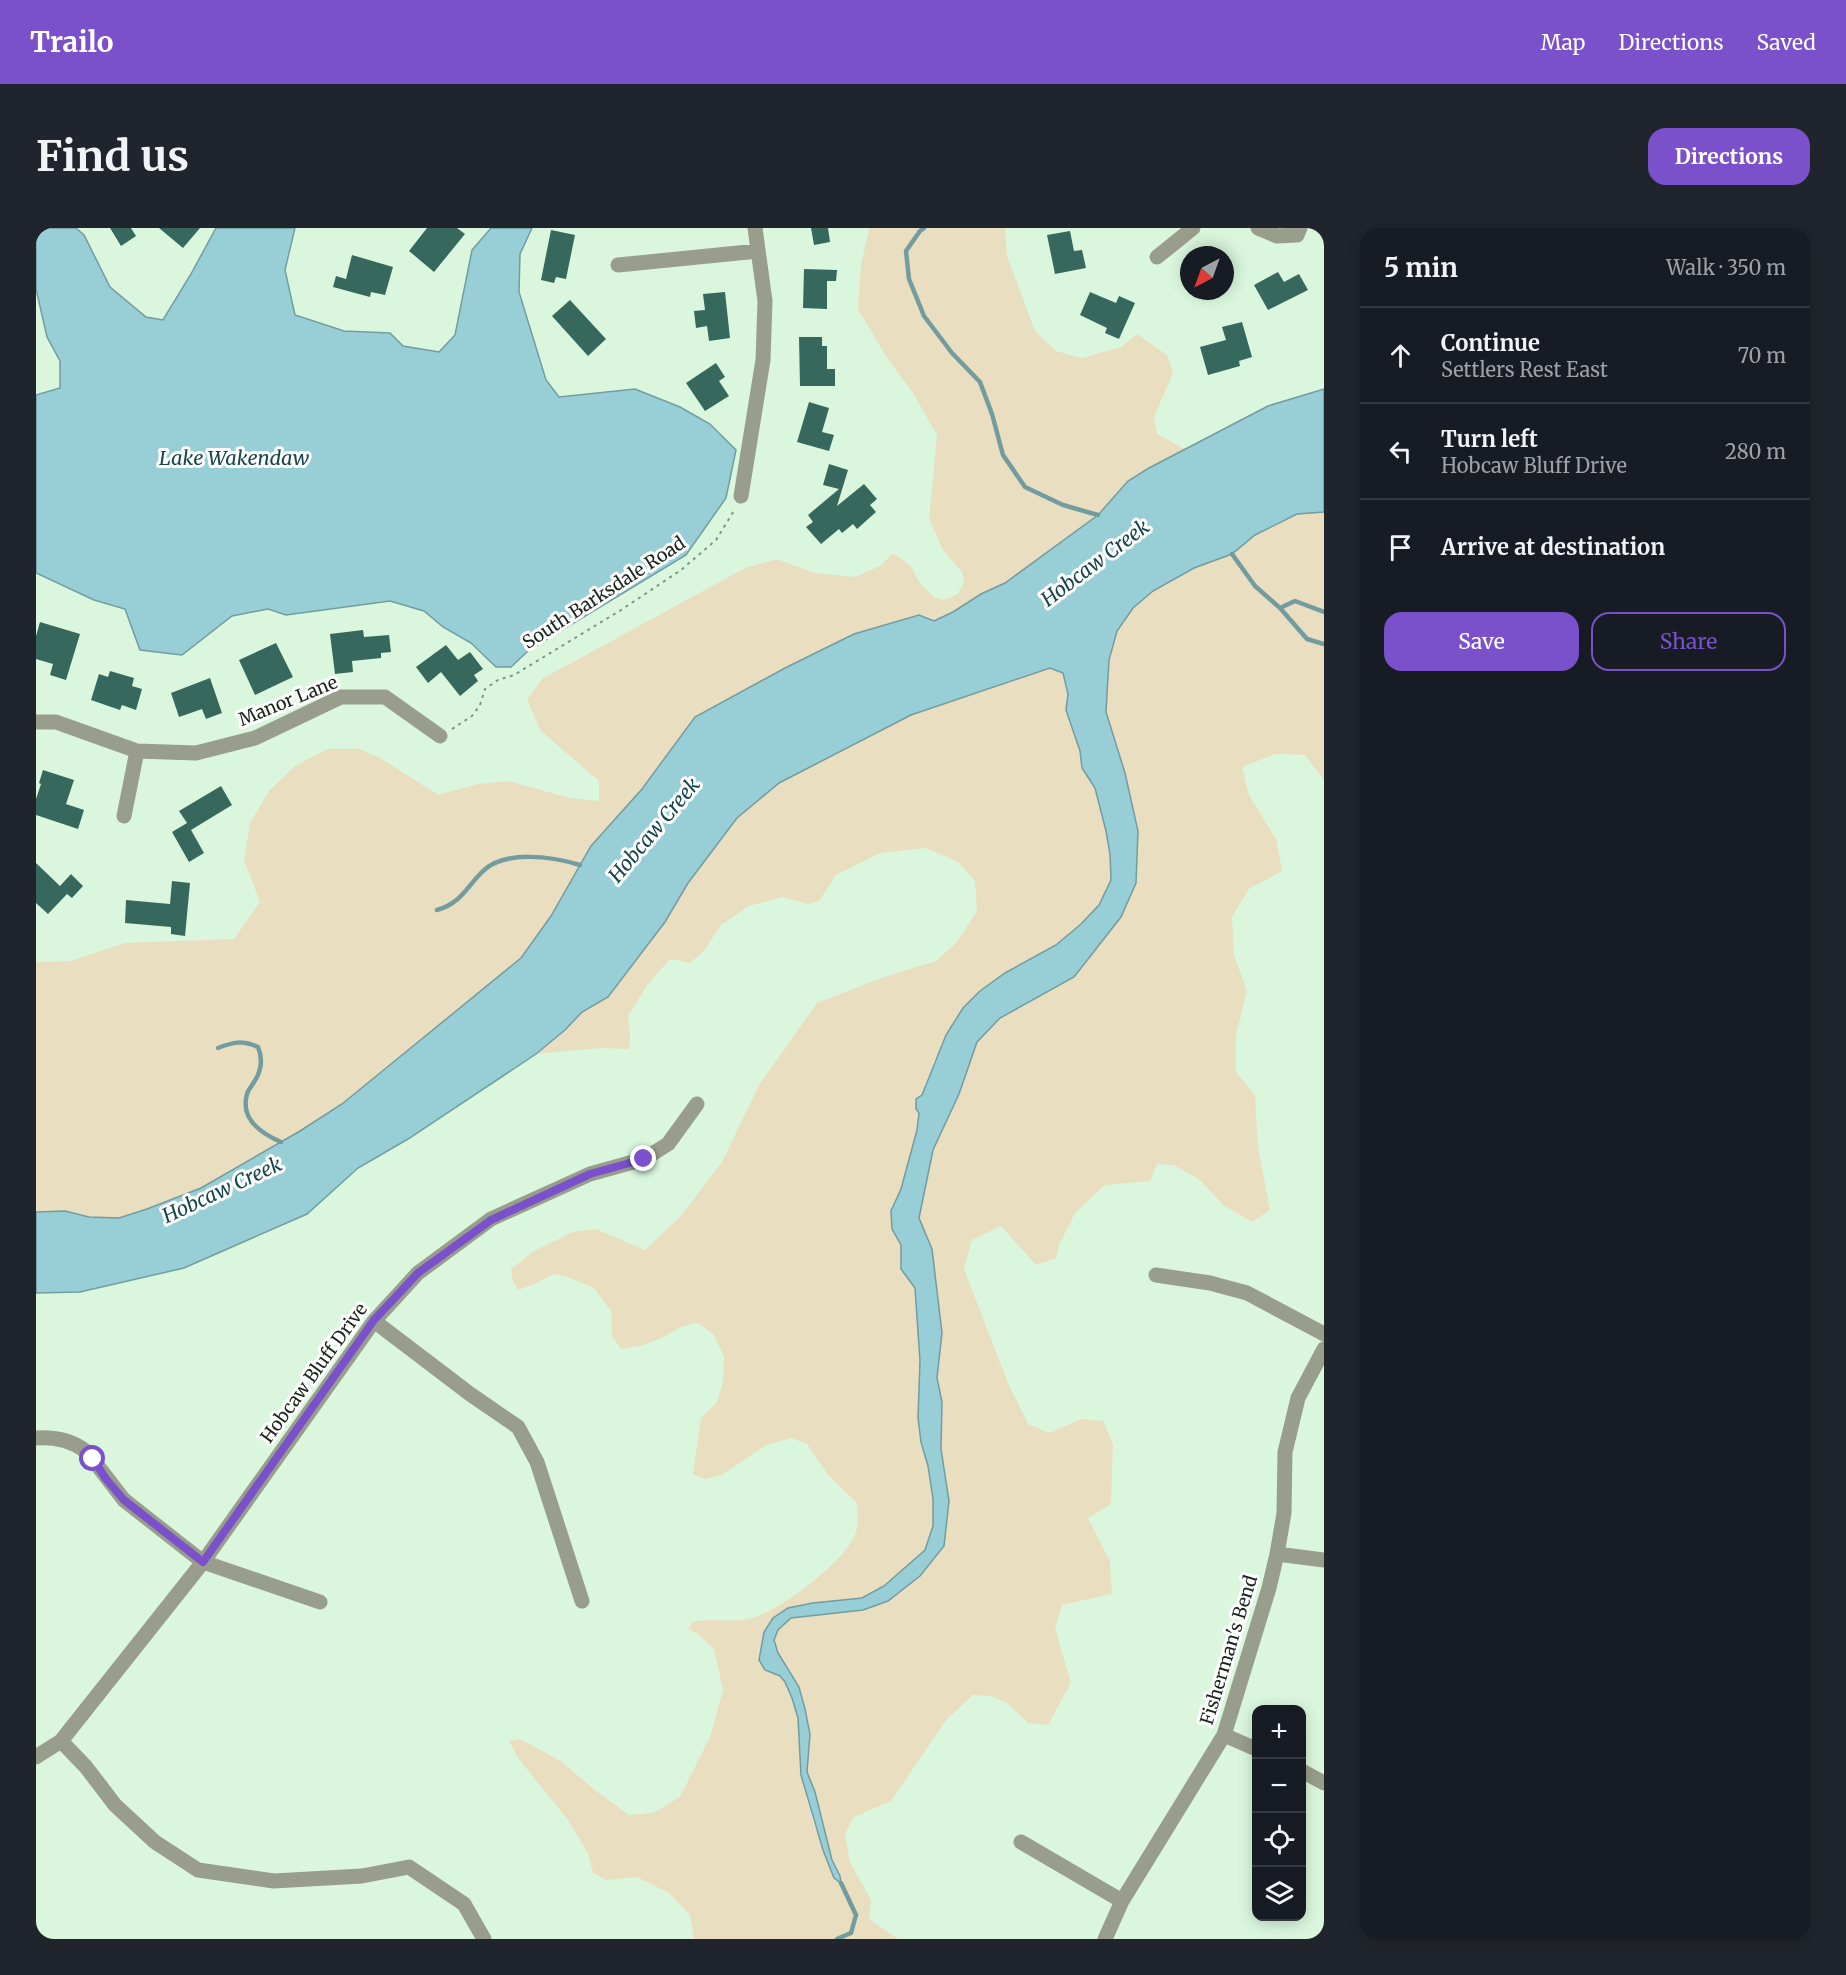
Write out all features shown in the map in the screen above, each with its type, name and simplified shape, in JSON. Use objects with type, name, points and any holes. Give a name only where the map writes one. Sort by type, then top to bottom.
[{"type":"street","points":[[741,496],[763,360],[765,301],[755,228]]},
{"type":"street","points":[[1157,257],[1193,228]]},
{"type":"street","points":[[1258,228],[1277,236],[1297,235],[1300,228]]},
{"type":"street","points":[[618,265],[758,251]]},
{"type":"street","name":"Manor Lane","points":[[36,722],[56,722],[137,751],[196,753],[255,738],[341,697],[385,697],[440,736]]},
{"type":"street","points":[[124,816],[137,751]]},
{"type":"street","name":"Hobcaw Bluff Drive","points":[[36,1757],[61,1741],[203,1562],[374,1320],[418,1273],[491,1220],[590,1174],[644,1159],[668,1144],[697,1104]]},
{"type":"street","points":[[1156,1275],[1210,1283],[1247,1293],[1324,1334]]},
{"type":"street","points":[[374,1320],[470,1394],[518,1427],[537,1462],[582,1601]]},
{"type":"street","name":"Fisherman's Bend","points":[[1105,1939],[1122,1901],[1224,1735],[1269,1588],[1277,1554],[1284,1513],[1285,1452],[1298,1398],[1324,1349]]},
{"type":"street","points":[[36,1438],[62,1439],[79,1446],[87,1452],[124,1500],[203,1562],[320,1602]]},
{"type":"street","points":[[1277,1554],[1324,1560]]},
{"type":"street","points":[[1224,1735],[1252,1747]]},
{"type":"street","points":[[61,1741],[86,1767],[116,1805],[155,1842],[198,1870],[274,1881],[362,1875],[409,1867],[464,1904],[483,1939]]},
{"type":"street","points":[[1306,1773],[1324,1783]]},
{"type":"street","points":[[1021,1842],[1122,1901]]},
{"type":"path","name":"South Barksdale Road","points":[[440,736],[472,716],[480,705],[485,688],[498,680],[514,675],[621,610],[681,570],[716,540],[741,496]]},
{"type":"shaded area","points":[[869,228],[1005,228],[1007,256],[1035,331],[1056,351],[1082,358],[1121,347],[1137,334],[1167,355],[1173,373],[1154,417],[1157,434],[1187,450],[1128,481],[1098,515],[1005,583],[981,594],[953,612],[934,621],[919,615],[854,634],[695,717],[642,789],[591,846],[551,916],[521,958],[342,1104],[201,1189],[147,1209],[119,1218],[89,1217],[65,1211],[36,1212],[36,962],[71,961],[125,943],[234,939],[260,902],[244,860],[250,823],[269,791],[295,766],[328,749],[360,749],[382,759],[438,795],[478,784],[508,781],[570,798],[599,801],[599,781],[541,731],[527,700],[542,679],[745,568],[777,559],[815,573],[855,577],[880,566],[893,553],[911,566],[919,582],[934,597],[944,600],[958,594],[964,582],[962,572],[943,550],[929,519],[937,435],[913,393],[887,358],[858,309],[861,265]]},
{"type":"shaded area","points":[[1324,512],[1324,780],[1305,755],[1275,754],[1242,767],[1249,795],[1276,839],[1282,871],[1249,889],[1232,917],[1234,955],[1247,991],[1236,1035],[1236,1072],[1255,1095],[1258,1147],[1270,1210],[1252,1222],[1223,1205],[1200,1180],[1174,1165],[1157,1164],[1150,1181],[1105,1185],[1075,1213],[1059,1245],[1056,1258],[1036,1265],[1001,1226],[972,1240],[964,1269],[1008,1383],[1028,1424],[1050,1433],[1081,1419],[1103,1421],[1113,1444],[1111,1504],[1088,1518],[1110,1561],[1112,1594],[1062,1605],[1055,1628],[1071,1683],[1048,1725],[1028,1723],[1007,1703],[991,1696],[973,1695],[947,1719],[891,1801],[854,1817],[845,1834],[850,1862],[871,1900],[869,1919],[898,1939],[694,1939],[690,1915],[669,1893],[637,1877],[606,1880],[593,1873],[588,1853],[568,1820],[518,1758],[509,1741],[520,1739],[561,1761],[629,1815],[653,1813],[680,1797],[710,1737],[723,1690],[714,1649],[698,1634],[688,1629],[693,1622],[748,1619],[775,1608],[792,1597],[824,1572],[848,1546],[857,1528],[857,1503],[828,1475],[807,1444],[791,1438],[766,1445],[722,1475],[704,1479],[693,1474],[701,1418],[717,1402],[723,1381],[724,1357],[714,1335],[698,1323],[683,1327],[648,1343],[621,1349],[612,1336],[611,1311],[594,1288],[568,1277],[553,1274],[518,1290],[513,1282],[511,1269],[534,1251],[573,1232],[596,1229],[645,1250],[680,1217],[722,1162],[759,1085],[817,1003],[881,978],[936,961],[957,942],[977,911],[975,881],[958,862],[926,848],[880,853],[836,875],[819,901],[808,904],[782,897],[749,906],[721,925],[704,951],[690,963],[670,959],[648,984],[628,1016],[629,1049],[601,1048],[536,1054],[565,1030],[582,1012],[608,997],[665,922],[688,883],[737,818],[779,783],[911,715],[1050,668],[1063,673],[1068,694],[1066,710],[1080,751],[1082,768],[1095,788],[1106,831],[1111,880],[1099,905],[1081,924],[1056,945],[1005,973],[980,991],[934,1061],[922,1095],[917,1130],[901,1189],[891,1211],[892,1229],[901,1245],[901,1269],[915,1288],[920,1361],[918,1418],[933,1499],[933,1526],[925,1550],[884,1586],[862,1598],[813,1603],[764,1632],[759,1661],[765,1670],[780,1676],[792,1698],[798,1718],[801,1775],[814,1826],[840,1876],[832,1860],[815,1792],[807,1772],[810,1734],[788,1668],[778,1653],[774,1640],[778,1630],[791,1618],[863,1610],[920,1576],[949,1501],[941,1449],[942,1402],[937,1378],[942,1333],[932,1249],[919,1218],[933,1150],[959,1094],[976,1042],[1000,1018],[1074,977],[1121,917],[1138,831],[1125,773],[1106,712],[1109,660],[1117,631],[1133,608],[1153,591],[1194,568],[1232,554],[1255,535],[1297,514]]},
{"type":"water","name":"Lake Wakendaw","points":[[38,228],[76,228],[84,235],[110,287],[146,317],[163,320],[216,228],[295,228],[285,270],[295,315],[344,331],[390,333],[403,346],[439,352],[455,335],[472,250],[491,228],[532,228],[520,254],[519,292],[546,380],[559,397],[635,389],[680,407],[710,424],[736,450],[726,498],[686,555],[529,650],[511,667],[496,667],[471,643],[443,627],[424,611],[390,601],[286,615],[268,609],[232,616],[182,655],[140,650],[125,609],[94,600],[36,573],[36,395],[60,388],[60,361],[47,337],[36,289],[36,230]]},
{"type":"water","name":"Hobcaw Creek","points":[[1324,389],[1324,512],[1297,514],[1255,535],[1232,554],[1194,568],[1153,591],[1133,608],[1117,631],[1109,660],[1106,712],[1125,773],[1138,831],[1136,883],[1121,917],[1074,977],[1000,1018],[977,1042],[959,1094],[933,1150],[919,1218],[932,1249],[942,1333],[937,1378],[942,1402],[941,1449],[949,1501],[944,1546],[920,1576],[888,1601],[863,1610],[791,1618],[778,1630],[774,1640],[778,1653],[799,1687],[810,1734],[807,1772],[815,1792],[832,1860],[841,1883],[834,1878],[823,1850],[801,1775],[798,1718],[792,1698],[780,1676],[765,1670],[759,1660],[764,1632],[773,1618],[788,1608],[862,1598],[884,1586],[925,1550],[933,1526],[933,1499],[918,1418],[920,1361],[915,1288],[901,1269],[901,1245],[892,1229],[891,1211],[901,1189],[917,1130],[919,1113],[916,1109],[916,1099],[922,1095],[946,1035],[963,1008],[980,991],[1005,973],[1056,945],[1081,924],[1099,905],[1111,880],[1106,831],[1095,788],[1082,768],[1080,751],[1066,710],[1068,694],[1063,673],[1050,668],[911,715],[779,783],[737,818],[688,883],[665,922],[608,997],[582,1012],[565,1030],[536,1054],[408,1139],[358,1168],[307,1214],[184,1268],[80,1292],[36,1293],[36,1212],[65,1211],[89,1217],[119,1218],[201,1188],[342,1104],[521,958],[551,916],[591,846],[642,789],[695,717],[854,634],[919,615],[934,621],[953,612],[981,594],[1005,583],[1098,515],[1128,481],[1149,468],[1268,406]]},
{"type":"building","points":[[110,228],[131,228],[136,236],[121,246]]},
{"type":"building","points":[[159,228],[200,228],[183,248]]},
{"type":"building","points":[[427,228],[457,228],[465,234],[434,272],[409,251]]},
{"type":"building","points":[[811,228],[828,228],[830,242],[814,245]]},
{"type":"building","points":[[551,230],[575,235],[566,279],[556,277],[554,283],[541,280]]},
{"type":"building","points":[[1070,231],[1074,251],[1082,250],[1086,268],[1055,274],[1047,235]]},
{"type":"building","points":[[352,255],[393,267],[385,295],[371,292],[370,297],[333,287],[336,276],[346,279]]},
{"type":"building","points":[[804,269],[837,270],[836,281],[827,281],[827,309],[803,308]]},
{"type":"building","points":[[1278,272],[1284,282],[1299,274],[1308,290],[1268,310],[1254,285]]},
{"type":"building","points":[[725,292],[730,338],[709,341],[707,326],[696,328],[694,311],[705,310],[703,294]]},
{"type":"building","points":[[1090,292],[1116,303],[1119,296],[1135,303],[1119,339],[1105,333],[1107,328],[1080,315]]},
{"type":"building","points":[[570,300],[606,339],[588,356],[552,316]]},
{"type":"building","points":[[1242,322],[1252,357],[1239,361],[1240,366],[1208,375],[1200,347],[1226,340],[1222,327]]},
{"type":"building","points":[[799,337],[822,337],[822,346],[827,346],[827,369],[835,369],[835,386],[800,386]]},
{"type":"building","points":[[716,363],[725,377],[719,381],[729,396],[705,411],[686,383]]},
{"type":"building","points":[[809,402],[829,408],[822,432],[834,435],[829,451],[797,442]]},
{"type":"building","points":[[829,464],[848,470],[837,506],[864,484],[877,499],[870,505],[876,512],[857,529],[853,524],[842,533],[839,529],[821,544],[806,527],[813,522],[808,515],[839,489],[823,485]]},
{"type":"building","points":[[40,622],[80,634],[66,680],[50,675],[53,664],[36,659],[36,636]]},
{"type":"building","points":[[363,630],[364,637],[389,635],[391,652],[381,653],[381,658],[352,661],[353,672],[335,674],[330,634]]},
{"type":"building","points":[[276,643],[293,677],[255,695],[239,660]]},
{"type":"building","points":[[446,645],[458,660],[470,652],[483,669],[474,675],[478,681],[460,696],[441,672],[428,683],[416,667]]},
{"type":"building","points":[[110,671],[134,678],[132,686],[142,689],[136,710],[122,705],[120,710],[91,700],[99,674],[108,677]]},
{"type":"building","points":[[210,678],[222,713],[206,719],[202,709],[179,717],[171,693]]},
{"type":"building","points":[[43,770],[74,780],[66,804],[84,810],[78,829],[36,815],[36,799]]},
{"type":"building","points":[[221,786],[232,805],[191,830],[204,853],[189,862],[172,832],[187,823],[179,811]]},
{"type":"building","points":[[36,863],[60,886],[71,874],[83,886],[72,898],[67,894],[48,914],[36,903]]},
{"type":"building","points":[[172,881],[190,883],[185,936],[171,934],[171,927],[125,923],[126,900],[170,904]]},
{"type":"waterway","points":[[924,228],[906,251],[909,279],[924,316],[952,353],[980,382],[992,414],[1003,455],[1025,487],[1063,505],[1098,515]]},
{"type":"waterway","points":[[1232,554],[1255,586],[1280,608],[1307,639],[1324,644]]},
{"type":"waterway","points":[[1280,608],[1295,601],[1324,612]]},
{"type":"waterway","points":[[437,910],[458,899],[482,872],[503,860],[529,857],[557,859],[580,865]]},
{"type":"waterway","points":[[218,1048],[238,1043],[248,1043],[258,1047],[261,1056],[260,1069],[248,1091],[246,1111],[259,1129],[281,1142]]},
{"type":"waterway","points":[[837,1939],[851,1933],[856,1915],[841,1883]]},
{"type":"route","points":[[93,1459],[124,1500],[203,1562],[374,1320],[418,1273],[491,1220],[590,1174],[644,1159]]}]
